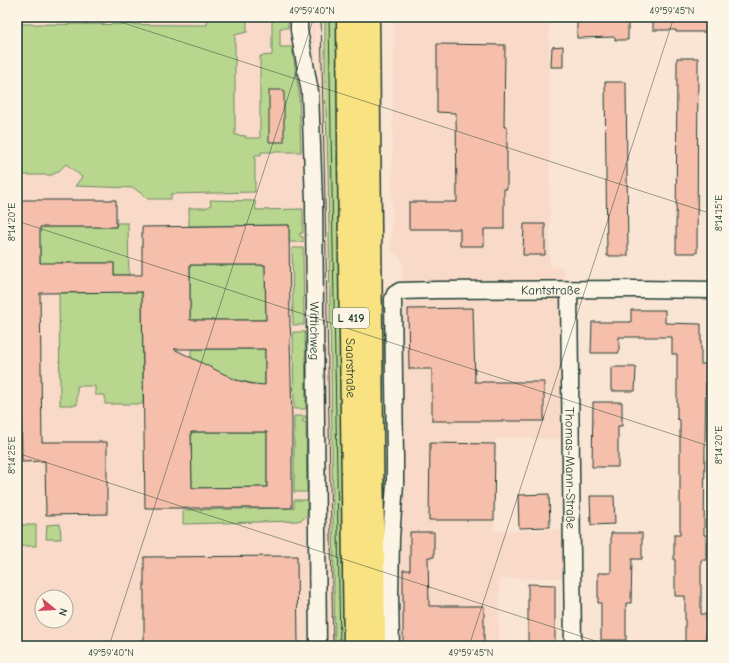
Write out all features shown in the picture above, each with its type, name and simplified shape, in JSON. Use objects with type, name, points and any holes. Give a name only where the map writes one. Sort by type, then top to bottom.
[{"type":"highway","name":"Saarstraße","points":[[348,17],[355,646]]},
{"type":"highway","name":"Saarstraße","points":[[368,17],[374,646]]},
{"type":"street","name":"Wittichweg","points":[[299,17],[310,92],[314,201],[318,646]]},
{"type":"street","name":"Kantstraße","points":[[391,646],[390,538],[395,484],[393,299],[395,294],[400,291],[636,289],[712,290]]},
{"type":"street","name":"Thomas-Mann-Straße","points":[[569,290],[573,646]]},
{"type":"shaded area","points":[[17,17],[317,17],[316,58],[320,131],[318,17],[333,17],[345,646],[17,646]]},
{"type":"shaded area","points":[[394,17],[549,17],[550,266],[564,267],[563,439],[495,438],[494,531],[563,529],[563,578],[500,579],[499,646],[402,646],[400,569],[404,437],[402,260],[391,251]]},
{"type":"green space","points":[[207,17],[247,17],[247,32],[235,35],[235,135],[246,136],[245,138],[260,138],[260,56],[272,55],[272,17],[288,17],[288,28],[280,28],[280,47],[292,47],[299,93],[301,152],[261,152],[261,155],[255,155],[255,192],[171,194],[171,199],[148,199],[134,188],[75,186],[82,177],[66,164],[52,175],[17,175],[17,24],[207,25]]},
{"type":"green space","points":[[325,17],[338,17],[340,154],[337,155],[345,646],[335,646]]},
{"type":"green space","points":[[210,200],[255,201],[256,210],[303,209],[303,233],[300,233],[300,236],[303,237],[303,242],[289,242],[289,225],[189,226],[189,208],[206,208],[211,205]]},
{"type":"green space","points":[[117,223],[128,223],[129,275],[114,275],[114,263],[58,263],[40,275],[38,227],[116,227]]},
{"type":"green space","points":[[292,248],[303,248],[304,325],[293,325]]},
{"type":"green space","points":[[190,265],[265,265],[266,320],[190,320]]},
{"type":"green space","points":[[142,292],[143,404],[105,404],[105,395],[95,395],[95,386],[77,386],[77,405],[60,405],[59,293]]},
{"type":"green space","points":[[293,332],[305,332],[306,409],[294,409]]},
{"type":"green space","points":[[191,349],[265,349],[265,402],[260,385],[236,380],[191,363]]},
{"type":"green space","points":[[294,416],[306,416],[306,419],[303,419],[303,422],[306,422],[307,492],[294,492]]},
{"type":"green space","points":[[191,432],[267,432],[267,487],[192,488]]},
{"type":"green space","points":[[294,500],[307,500],[307,514],[301,520],[183,524],[183,510],[294,508]]},
{"type":"green space","points":[[60,524],[61,539],[46,539],[47,525]]},
{"type":"green space","points":[[17,525],[36,525],[36,546],[17,546]]},
{"type":"green space","points":[[17,611],[20,611],[21,646],[17,646]]},
{"type":"building","points":[[577,17],[628,17],[628,40],[615,40],[615,37],[577,38]]},
{"type":"building","points":[[653,17],[712,17],[712,32],[676,32],[676,30],[653,30]]},
{"type":"building","points":[[437,44],[505,45],[504,127],[507,127],[507,189],[504,189],[504,229],[484,229],[484,246],[460,246],[460,229],[409,229],[409,202],[457,202],[456,113],[437,112]]},
{"type":"building","points":[[563,46],[563,67],[551,67],[552,47]]},
{"type":"building","points":[[677,58],[698,58],[697,253],[676,253]]},
{"type":"building","points":[[605,82],[626,82],[628,256],[607,256]]},
{"type":"building","points":[[269,90],[284,90],[284,142],[269,142]]},
{"type":"building","points":[[17,200],[116,200],[116,227],[40,227],[40,263],[114,263],[114,275],[142,275],[142,227],[289,225],[292,508],[145,508],[142,292],[40,293],[42,442],[107,442],[107,514],[46,515],[45,461],[22,462],[21,395],[17,395],[17,258],[20,258],[20,227],[17,227]],"holes":[[[190,265],[265,265],[266,320],[190,320]],[[174,349],[265,349],[265,385],[252,384],[236,380]],[[191,432],[267,432],[267,487],[192,488]]]},
{"type":"building","points":[[524,224],[545,224],[545,255],[523,255]]},
{"type":"building","points":[[473,308],[475,382],[544,382],[544,421],[432,421],[432,369],[409,369],[408,309]]},
{"type":"building","points":[[631,310],[665,310],[665,323],[701,324],[701,364],[706,364],[704,535],[706,535],[706,560],[701,560],[701,614],[706,614],[706,642],[685,642],[685,596],[675,596],[674,535],[680,535],[680,420],[677,419],[677,354],[672,354],[672,337],[619,337],[619,353],[591,353],[592,322],[631,322]]},
{"type":"building","points":[[611,367],[636,367],[635,391],[611,391]]},
{"type":"building","points":[[593,402],[622,402],[622,426],[618,426],[618,467],[592,467]]},
{"type":"building","points":[[430,443],[495,444],[494,520],[429,520]]},
{"type":"building","points":[[549,494],[550,527],[519,528],[518,495]]},
{"type":"building","points":[[590,496],[614,496],[615,524],[591,525]]},
{"type":"building","points":[[410,532],[434,532],[434,557],[428,557],[429,606],[484,606],[484,644],[403,645],[403,570],[410,570]]},
{"type":"building","points":[[611,533],[642,533],[642,559],[632,559],[631,603],[626,603],[626,640],[601,640],[601,603],[598,603],[598,573],[611,573]]},
{"type":"building","points":[[297,556],[298,646],[144,646],[144,557]]},
{"type":"building","points":[[528,584],[555,585],[555,646],[528,646]]},
{"type":"tram line","points":[[321,17],[333,646]]},
{"type":"tram line","points":[[329,17],[340,646]]}]
